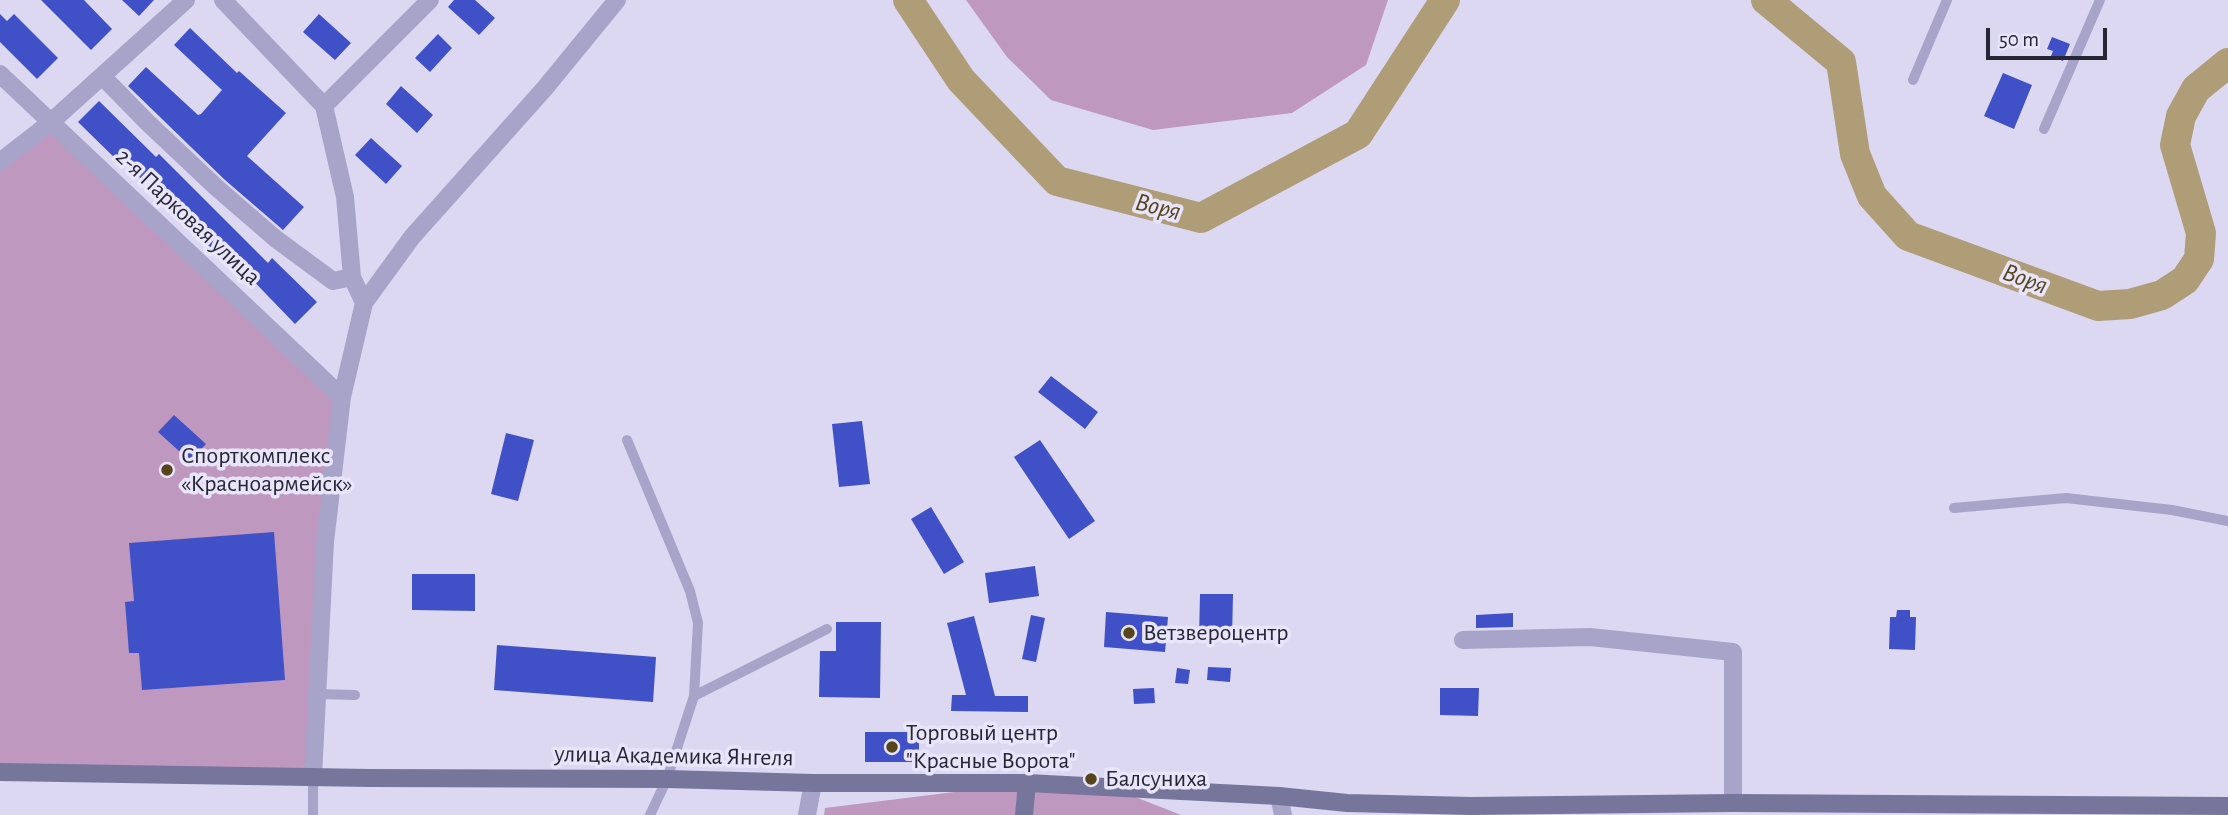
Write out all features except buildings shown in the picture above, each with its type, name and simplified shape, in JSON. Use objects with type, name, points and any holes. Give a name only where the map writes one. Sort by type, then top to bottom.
[{"type":"main road","name":"улица Академика Янгеля","points":[[0,772],[813,783],[1027,783],[1279,796],[1347,803]]},
{"type":"main road","points":[[1024,815],[1027,783]]},
{"type":"main road","points":[[1347,803],[1465,811],[1733,803],[2228,806]]},
{"type":"main road","points":[[1347,803],[1373,815]]},
{"type":"street","points":[[0,162],[51,122],[187,0]]},
{"type":"street","points":[[223,0],[324,106],[345,197],[352,277],[364,303]]},
{"type":"street","points":[[324,106],[430,0]]},
{"type":"street","points":[[313,776],[325,542],[342,397],[364,303],[412,237],[545,88],[617,0]]},
{"type":"street","name":"2-я Парковая улица","points":[[0,74],[342,397]]},
{"type":"street","points":[[102,76],[147,122],[276,239],[332,281],[352,277]]},
{"type":"street","points":[[1463,640],[1590,637],[1733,652],[1733,803]]},
{"type":"street","points":[[807,815],[813,783]]},
{"type":"street","points":[[1279,796],[1283,815]]},
{"type":"lane","points":[[1913,80],[1947,0]]},
{"type":"lane","points":[[2044,129],[2099,0]]},
{"type":"lane","points":[[627,440],[690,591],[698,623],[694,696],[667,779],[650,815]]},
{"type":"lane","points":[[1954,508],[2066,498],[2172,510],[2228,521]]},
{"type":"lane","points":[[694,696],[827,629]]},
{"type":"lane","points":[[317,694],[355,695]]},
{"type":"lane","points":[[313,776],[313,815]]},
{"type":"shaded area","points":[[966,0],[1388,0],[1366,65],[1292,113],[1153,130],[1051,100],[1007,57]]},
{"type":"shaded area","name":"Спорткомплекс «Красноармейск»","points":[[51,122],[342,397],[313,776],[0,772],[0,162]]},
{"type":"shaded area","points":[[1027,783],[1115,789],[1181,815],[824,815],[825,808]]},
{"type":"waterway","name":"Воря","points":[[908,0],[961,80],[1057,181],[1201,218],[1358,134],[1445,0]]},
{"type":"waterway","name":"Воря","points":[[1766,0],[1841,62],[1855,154],[1872,196],[1908,236],[2098,306],[2130,304],[2162,295],[2185,280],[2199,259],[2201,233],[2175,145],[2181,116],[2196,89],[2228,63]]},
{"type":"place","name":"Спорткомплекс «Красноармейск»","points":[[167,470]]},
{"type":"place","name":"Ветзвероцентр","points":[[1129,633]]},
{"type":"place","name":"Торговый центр \"Красные Ворота\"","points":[[892,747]]},
{"type":"place","name":"Балсуниха","points":[[1091,779]]}]
